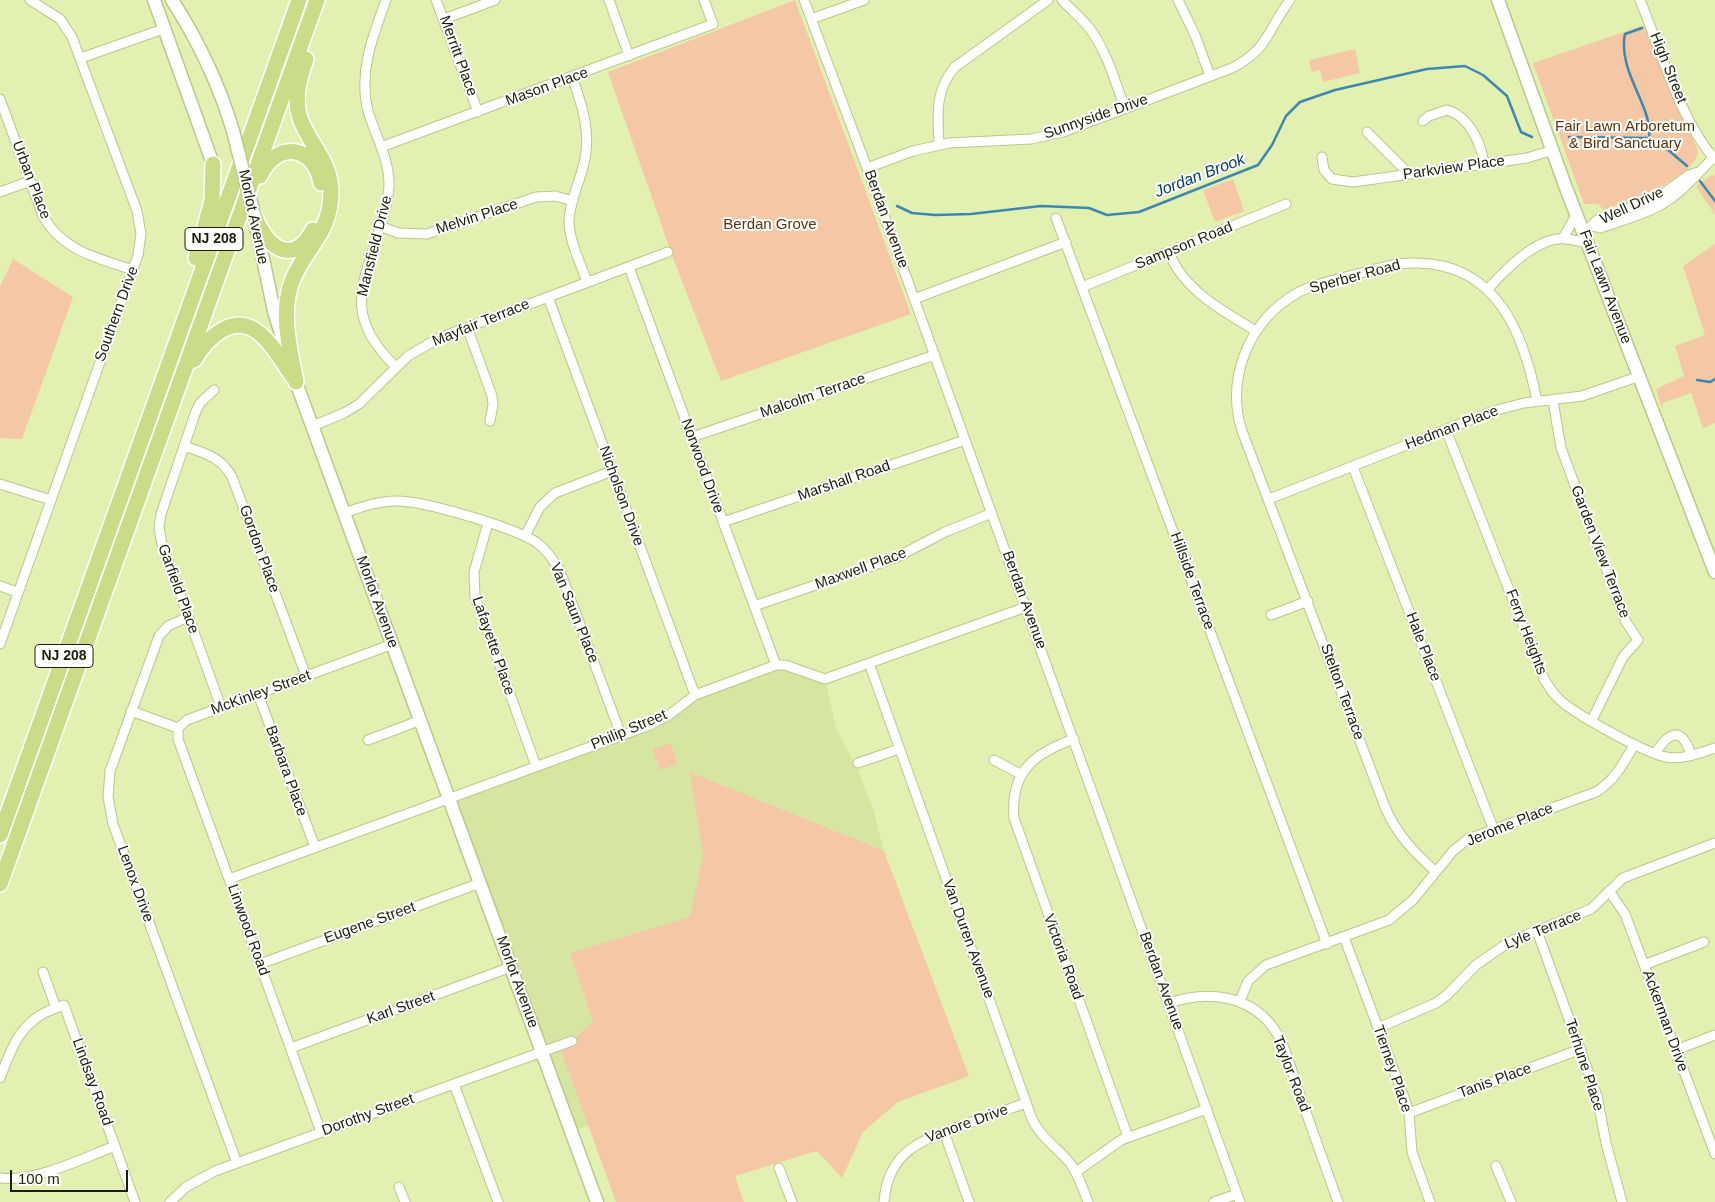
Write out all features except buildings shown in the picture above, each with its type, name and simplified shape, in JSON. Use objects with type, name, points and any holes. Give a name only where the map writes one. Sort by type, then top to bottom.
[{"type":"highway","name":"NJ 208","points":[[0,835],[299,0]]},
{"type":"highway","name":"NJ 208","points":[[0,884],[317,0]]},
{"type":"highway","points":[[296,382],[287,328],[288,296],[293,278],[325,227],[331,193],[324,161],[299,114],[298,92],[306,58],[326,0]]},
{"type":"highway","points":[[229,245],[262,172],[271,160],[283,153],[295,152],[312,161],[319,174],[321,204],[316,223],[303,244],[290,250],[276,248],[260,231],[254,214]]},
{"type":"highway","points":[[128,477],[151,395],[206,228],[212,202],[213,164]]},
{"type":"highway","points":[[169,414],[204,343],[217,332],[231,326],[246,326],[259,333],[296,382]]},
{"type":"street","name":"Southern Drive","points":[[0,644],[132,270],[140,245],[141,234],[137,211],[72,37],[63,23],[51,12],[30,0]]},
{"type":"street","points":[[154,0],[161,23],[166,28],[213,164]]},
{"type":"street","name":"Morlot Avenue","points":[[172,0],[204,54],[221,93],[233,131],[254,214],[274,311],[296,382],[597,1202]]},
{"type":"street","name":"Mansfield Drive","points":[[386,0],[370,46],[364,77],[368,112],[381,147],[389,181],[387,203],[363,282],[361,309],[372,341],[396,367]]},
{"type":"street","name":"Merritt Place","points":[[436,0],[478,112]]},
{"type":"street","points":[[444,19],[494,0]]},
{"type":"street","points":[[609,0],[629,56]]},
{"type":"street","name":"Mason Place","points":[[381,147],[713,24],[704,0]]},
{"type":"street","name":"Berdan Avenue","points":[[804,0],[868,168],[1238,1198]]},
{"type":"street","points":[[811,19],[864,0]]},
{"type":"street","points":[[939,145],[938,103],[942,84],[948,75],[955,67],[1048,0]]},
{"type":"street","points":[[1062,0],[1079,16],[1097,40],[1107,59],[1125,109]]},
{"type":"street","points":[[1178,0],[1195,35],[1210,76]]},
{"type":"street","name":"Sunnyside Drive","points":[[868,168],[913,152],[965,140],[1031,139],[1048,136],[1232,68],[1256,53],[1271,34],[1290,0]]},
{"type":"street","name":"Fair Lawn Avenue","points":[[1499,0],[1577,214],[1588,228],[1588,244],[1715,572]]},
{"type":"street","name":"High Street","points":[[1640,0],[1687,116],[1698,138],[1715,157]]},
{"type":"street","points":[[81,58],[166,28]]},
{"type":"street","points":[[572,77],[585,115],[587,139],[584,166],[570,212],[571,234],[587,282]]},
{"type":"street","name":"Urban Place","points":[[0,99],[43,216],[60,238],[76,250],[132,270]]},
{"type":"street","points":[[1423,121],[1429,116],[1447,110],[1456,114],[1479,141],[1484,164]]},
{"type":"street","points":[[1367,132],[1409,174]]},
{"type":"street","name":"Parkview Place","points":[[1322,157],[1324,170],[1332,179],[1354,182],[1527,158],[1554,150]]},
{"type":"street","name":"Well Drive","points":[[1588,228],[1598,220],[1657,198],[1690,175],[1698,172],[1715,157]]},
{"type":"street","points":[[0,192],[30,181]]},
{"type":"street","name":"Melvin Place","points":[[380,226],[398,233],[427,234],[441,231],[536,197],[555,196],[573,201]]},
{"type":"street","name":"Sampson Road","points":[[1082,287],[1286,204]]},
{"type":"street","points":[[1563,238],[1577,214]]},
{"type":"street","name":"Hillside Terrace","points":[[1056,218],[1327,944]]},
{"type":"street","points":[[1487,290],[1509,266],[1538,246],[1563,238],[1588,244]]},
{"type":"street","points":[[914,299],[1066,242]]},
{"type":"street","name":"Mayfair Terrace","points":[[313,426],[344,414],[358,404],[380,385],[396,367],[423,346],[466,327],[668,252]]},
{"type":"street","points":[[1169,252],[1174,267],[1187,282],[1222,310],[1256,331]]},
{"type":"street","name":"Sperber Road","points":[[1269,499],[1242,431],[1236,401],[1239,371],[1248,344],[1256,331],[1277,307],[1314,286],[1401,263],[1424,263],[1446,267],[1470,278],[1487,290],[1516,328],[1528,358],[1537,401]]},
{"type":"street","name":"Norwood Drive","points":[[629,267],[776,665]]},
{"type":"street","name":"Nicholson Drive","points":[[548,297],[695,695]]},
{"type":"street","points":[[466,327],[492,396],[493,405],[490,420]]},
{"type":"street","name":"Malcolm Terrace","points":[[692,437],[934,355]]},
{"type":"street","name":"Hedman Place","points":[[1269,499],[1493,412],[1537,401],[1553,401],[1582,396],[1640,376]]},
{"type":"street","name":"Garfield Place","points":[[214,390],[200,403],[161,514],[159,528],[162,544],[221,707]]},
{"type":"street","name":"Garden View Terrace","points":[[1553,401],[1561,448],[1626,622],[1638,640],[1622,656],[1592,720]]},
{"type":"street","name":"Ferry Heights","points":[[1446,430],[1544,679],[1558,698],[1634,745],[1655,754],[1668,757],[1691,755],[1715,748]]},
{"type":"street","name":"Marshall Road","points":[[723,522],[965,440]]},
{"type":"street","name":"Gordon Place","points":[[184,446],[216,458],[223,463],[232,477],[306,676]]},
{"type":"street","name":"Hale Place","points":[[1353,467],[1493,828]]},
{"type":"street","points":[[525,536],[540,507],[555,493],[612,471]]},
{"type":"street","points":[[0,484],[51,500]]},
{"type":"street","name":"Stelton Terrace","points":[[1269,499],[1393,826],[1404,841],[1436,872]]},
{"type":"street","name":"Van Saun Place","points":[[344,513],[384,502],[410,502],[488,523],[525,536],[546,551],[560,572],[621,735]]},
{"type":"street","name":"Maxwell Place","points":[[754,606],[895,558],[945,532],[992,513]]},
{"type":"street","name":"Lafayette Place","points":[[488,523],[474,572],[475,597],[536,766]]},
{"type":"street","points":[[0,586],[18,592]]},
{"type":"street","points":[[1271,615],[1308,601]]},
{"type":"street","points":[[776,665],[785,665],[825,679],[1026,607]]},
{"type":"street","name":"Lenox Drive","points":[[188,617],[168,626],[158,636],[110,771],[108,798],[110,810],[237,1163]]},
{"type":"street","name":"McKinley Street","points":[[178,728],[187,720],[393,644]]},
{"type":"street","name":"Van Duren Avenue","points":[[869,663],[1026,1103],[1037,1129],[1076,1172],[1088,1202]]},
{"type":"street","name":"Philip Street","points":[[229,879],[621,735],[659,720],[695,695],[776,665]]},
{"type":"street","name":"Barbara Place","points":[[258,694],[315,848]]},
{"type":"street","points":[[131,711],[178,728]]},
{"type":"street","points":[[368,740],[420,720]]},
{"type":"street","name":"Linwood Road","points":[[178,728],[178,739],[321,1132]]},
{"type":"street","points":[[1655,754],[1663,741],[1669,736],[1674,735],[1682,736],[1687,742],[1691,755]]},
{"type":"street","name":"Victoria Road","points":[[1074,739],[1044,751],[1028,765],[1022,775],[1013,806],[1017,829],[1128,1137]]},
{"type":"street","name":"Jerome Place","points":[[1240,1001],[1248,981],[1259,970],[1389,920],[1402,910],[1453,851],[1468,839],[1493,828],[1596,792],[1610,783],[1634,745]]},
{"type":"street","points":[[858,763],[899,749]]},
{"type":"street","points":[[994,760],[1022,775]]},
{"type":"street","name":"Lyle Terrace","points":[[1378,1028],[1436,1003],[1487,956],[1510,942],[1584,913],[1598,904],[1609,891],[1633,873],[1715,843]]},
{"type":"street","name":"Eugene Street","points":[[260,964],[480,883]]},
{"type":"street","name":"Ackerman Drive","points":[[1609,891],[1625,914],[1676,1050],[1712,1135],[1715,1154]]},
{"type":"street","name":"Terhune Place","points":[[1537,931],[1597,1096],[1606,1143],[1622,1202]]},
{"type":"street","name":"Tierney Place","points":[[1344,937],[1408,1113],[1412,1152],[1430,1202]]},
{"type":"street","points":[[1644,965],[1704,942]]},
{"type":"street","name":"Karl Street","points":[[291,1048],[511,967]]},
{"type":"street","name":"Lindsay Road","points":[[43,972],[56,1008],[64,1005],[135,1202]]},
{"type":"street","name":"Taylor Road","points":[[1169,1004],[1189,996],[1215,996],[1240,1001],[1264,1017],[1282,1043],[1338,1202]]},
{"type":"street","points":[[0,1078],[10,1050],[19,1033],[33,1019],[56,1008]]},
{"type":"street","points":[[1676,1050],[1715,1035]]},
{"type":"street","name":"Dorothy Street","points":[[170,1202],[195,1180],[237,1163],[572,1040]]},
{"type":"street","name":"Tanis Place","points":[[1408,1113],[1581,1050]]},
{"type":"street","points":[[454,1084],[498,1202]]},
{"type":"street","name":"Vanore Drive","points":[[884,1202],[890,1176],[903,1155],[920,1141],[1026,1103]]},
{"type":"street","points":[[1076,1172],[1128,1137],[1206,1109]]},
{"type":"street","points":[[944,1132],[969,1202]]},
{"type":"street","points":[[0,1178],[16,1178],[39,1174],[115,1146]]},
{"type":"street","points":[[1496,1166],[1511,1202]]},
{"type":"street","points":[[779,1168],[792,1202]]},
{"type":"street","points":[[399,1187],[405,1202]]},
{"type":"street","points":[[1214,1202],[1238,1198]]},
{"type":"shaded area","points":[[776,665],[825,679],[836,727],[860,775],[873,809],[884,851],[745,1065],[572,1132],[449,798],[659,720],[686,701]]},
{"type":"green space","name":"Berdan Grove","points":[[795,0],[911,314],[721,381],[673,258],[608,72]]},
{"type":"green space","name":"Fair Lawn Arboretum & Bird Sanctuary","points":[[1645,25],[1698,151],[1694,161],[1673,180],[1643,195],[1604,210],[1598,204],[1584,204],[1533,63]]},
{"type":"green space","points":[[1355,49],[1360,73],[1323,82],[1320,70],[1312,72],[1309,60]]},
{"type":"green space","name":"Fair Lawn Arboretum & Bird Sanctuary","points":[[1712,175],[1715,176],[1715,215],[1696,186]]},
{"type":"green space","points":[[1233,179],[1244,211],[1215,222],[1203,190]]},
{"type":"green space","points":[[1715,244],[1715,423],[1703,428],[1691,393],[1663,403],[1662,409],[1656,389],[1684,376],[1675,346],[1705,335],[1683,266]]},
{"type":"green space","points":[[13,259],[73,297],[22,439],[0,438],[0,286]]},
{"type":"green space","points":[[671,743],[677,764],[660,770],[653,749]]},
{"type":"green space","points":[[690,772],[884,851],[969,1076],[898,1102],[863,1132],[842,1178],[817,1151],[735,1176],[744,1202],[616,1202],[559,1045],[572,1041],[593,1021],[570,953],[690,917],[703,856]]},
{"type":"waterway","points":[[1642,28],[1625,34],[1624,48],[1630,76],[1646,114],[1649,138]]},
{"type":"waterway","name":"Jordan Brook","points":[[897,206],[912,213],[935,215],[971,214],[1041,206],[1089,208],[1107,215],[1139,212],[1258,165],[1272,145],[1286,116],[1300,102],[1335,90],[1427,69],[1465,66],[1483,75],[1507,96],[1521,132],[1532,137]]},
{"type":"waterway","name":"Jordan Brook","points":[[1569,137],[1649,138],[1660,143],[1687,166]]},
{"type":"waterway","name":"Jordan Brook","points":[[1700,181],[1715,201]]},
{"type":"waterway","points":[[1697,380],[1710,382],[1715,379]]}]
